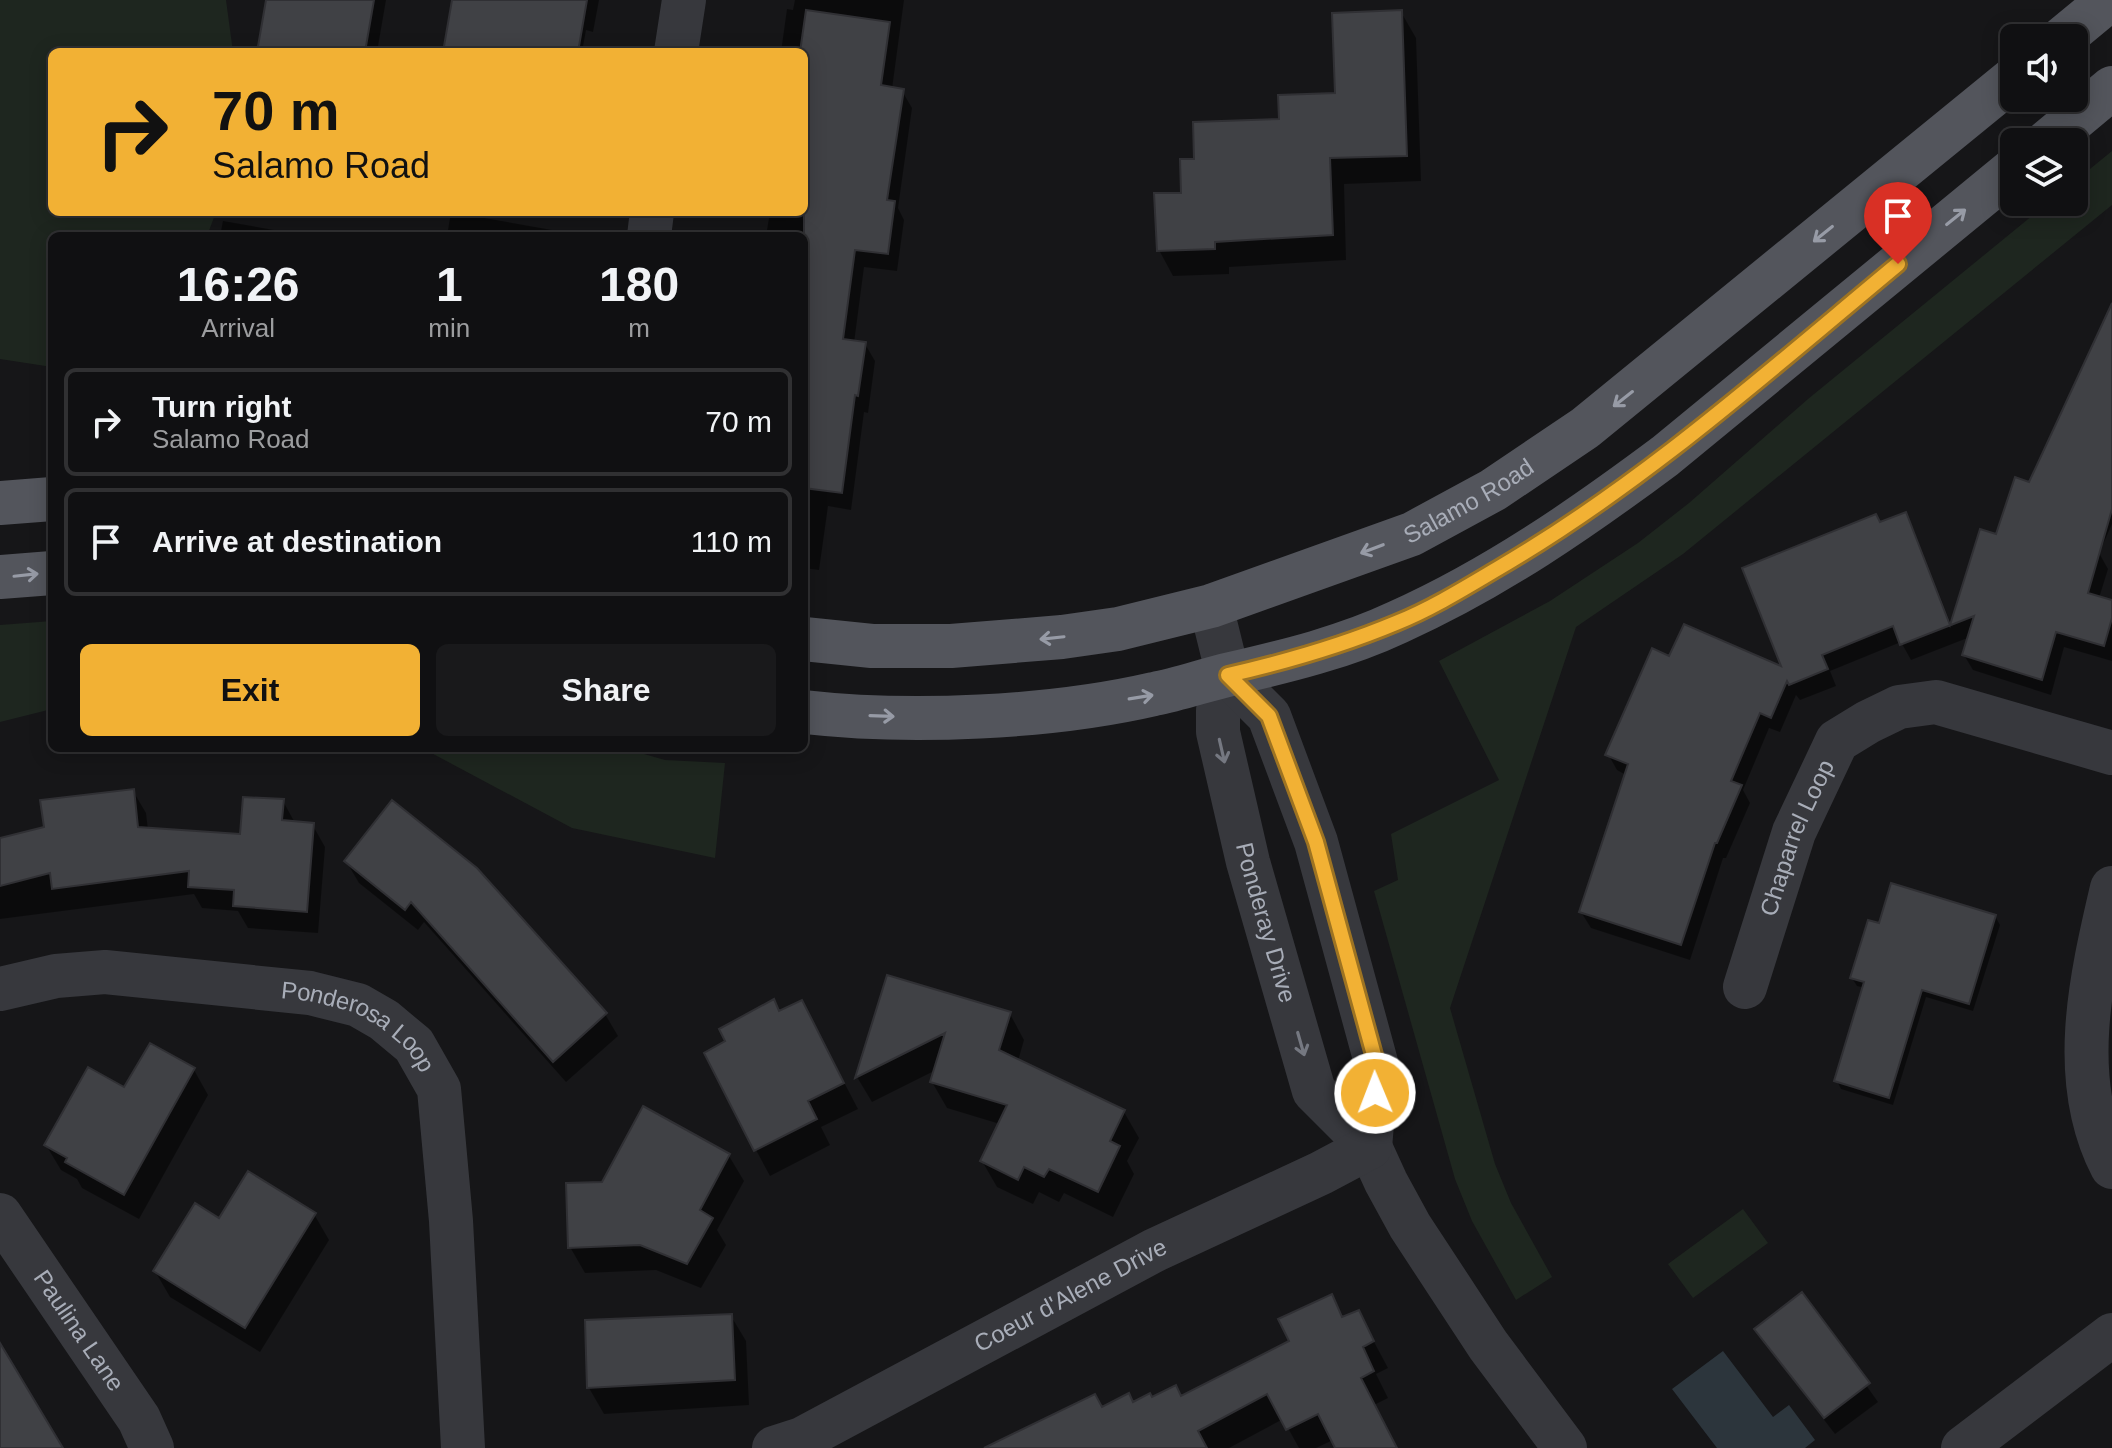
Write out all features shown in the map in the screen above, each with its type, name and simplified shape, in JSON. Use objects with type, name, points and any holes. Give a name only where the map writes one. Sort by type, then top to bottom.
[{"type":"main road","points":[[2080,24],[2109,0]]},
{"type":"main road","points":[[2064,128],[2112,88]]},
{"type":"main road","name":"Salamo Road","points":[[808,639],[872,646],[951,646],[1118,629],[1211,606],[1412,534],[1493,490],[1622,399],[2000,89]]},
{"type":"main road","points":[[808,712],[954,717],[1017,713],[1152,695],[1297,659],[1397,623],[1532,548],[1584,515],[1665,456],[2000,181]]},
{"type":"main road","points":[[0,503],[48,499]]},
{"type":"main road","points":[[0,577],[48,573]]},
{"type":"street","points":[[677,48],[684,0]]},
{"type":"street","name":"Ponderay Drive","points":[[1211,606],[1228,675],[1218,710],[1218,732],[1248,862],[1314,1091],[1370,1147],[1410,1226],[1488,1345],[1565,1448]]},
{"type":"street","name":"Ponderay Drive","points":[[1228,675],[1269,716],[1316,842],[1377,1066],[1370,1147]]},
{"type":"street","name":"Chaparrel Loop","points":[[1745,987],[1794,832],[1837,741],[1899,707],[1936,702],[2112,753]]},
{"type":"street","points":[[2112,888],[2085,1031],[2091,1099],[2103,1150],[2112,1167]]},
{"type":"street","name":"Ponderosa Loop","points":[[0,989],[56,976],[105,972],[310,993],[358,1005],[384,1020],[414,1045],[439,1089],[451,1221],[463,1448]]},
{"type":"street","name":"Coeur d'Alene Drive","points":[[774,1448],[802,1439],[1155,1250],[1370,1147]]},
{"type":"street","name":"Paulina Lane","points":[[0,1215],[139,1419],[152,1448]]},
{"type":"street","points":[[1963,1448],[2112,1335]]},
{"type":"shaded area","points":[[0,0],[226,0],[232,48],[48,48],[48,216],[214,216],[208,232],[48,232],[48,366],[0,359]]},
{"type":"shaded area","points":[[2112,151],[2112,205],[1683,554],[1576,627],[1450,1008],[1495,1164],[1511,1203],[1552,1277],[1516,1300],[1472,1221],[1455,1179],[1374,891],[1398,880],[1391,834],[1499,780],[1439,661],[1550,601],[1638,543],[2032,216],[2088,216],[2088,171]]},
{"type":"shaded area","points":[[48,621],[48,710],[0,722],[0,625]]},
{"type":"shaded area","points":[[430,752],[637,752],[665,760],[725,763],[715,858],[572,828]]},
{"type":"shaded area","points":[[1743,1209],[1768,1243],[1693,1298],[1668,1264]]},
{"type":"shaded area","points":[[1723,1351],[1773,1417],[1789,1405],[1815,1440],[1805,1448],[1717,1448],[1672,1389]]},
{"type":"building","points":[[266,0],[374,0],[366,48],[258,48]]},
{"type":"building","points":[[452,0],[587,0],[579,48],[444,48]]},
{"type":"building","points":[[806,10],[890,22],[881,85],[904,89],[887,200],[895,201],[888,254],[855,250],[843,339],[866,342],[858,396],[855,395],[842,493],[808,489],[808,232],[804,232],[804,216],[808,216],[808,48],[801,48]]},
{"type":"building","points":[[1402,10],[1407,156],[1330,158],[1333,235],[1215,242],[1215,249],[1157,251],[1154,193],[1181,193],[1180,159],[1194,159],[1193,122],[1279,119],[1278,95],[1335,93],[1332,13]]},
{"type":"building","points":[[2112,303],[2112,509],[2088,593],[2112,600],[2112,618],[2104,646],[2056,632],[2042,680],[1962,655],[1974,616],[1900,645],[1893,626],[1822,655],[1828,669],[1789,685],[1787,681],[1771,718],[1760,713],[1731,781],[1742,785],[1715,843],[1681,945],[1579,912],[1628,764],[1605,755],[1652,648],[1669,656],[1684,624],[1781,666],[1742,568],[1876,514],[1880,522],[1906,512],[1950,625],[1980,529],[1996,534],[2015,477],[2029,482]]},
{"type":"building","points":[[134,789],[138,827],[240,834],[243,797],[284,799],[282,820],[314,823],[307,912],[233,906],[234,890],[188,887],[189,871],[52,889],[50,873],[0,886],[0,838],[44,827],[40,800]]},
{"type":"building","points":[[392,800],[477,868],[607,1013],[553,1062],[411,902],[405,910],[344,861]]},
{"type":"building","points":[[1891,883],[1996,915],[1969,1004],[1922,990],[1889,1098],[1834,1081],[1864,982],[1850,978],[1868,920],[1879,923]]},
{"type":"building","points":[[887,975],[1011,1012],[999,1050],[1125,1110],[1110,1141],[1120,1146],[1098,1192],[1049,1169],[1044,1177],[1024,1167],[1018,1180],[980,1161],[1007,1105],[930,1082],[945,1033],[855,1078]]},
{"type":"building","points":[[774,999],[779,1011],[802,1000],[844,1083],[808,1101],[817,1119],[754,1151],[704,1053],[725,1041],[719,1029]]},
{"type":"building","points":[[150,1043],[195,1068],[124,1195],[65,1162],[67,1158],[44,1145],[88,1067],[124,1087]]},
{"type":"building","points":[[643,1106],[730,1154],[700,1210],[713,1218],[687,1264],[640,1245],[568,1248],[566,1183],[602,1182]]},
{"type":"building","points":[[248,1171],[316,1213],[245,1328],[153,1271],[195,1203],[219,1218]]},
{"type":"building","points":[[1802,1292],[1870,1383],[1824,1418],[1754,1329]]},
{"type":"building","points":[[1332,1294],[1342,1317],[1359,1310],[1374,1341],[1363,1347],[1374,1371],[1361,1378],[1397,1448],[1335,1448],[1318,1414],[1286,1430],[1267,1394],[1198,1431],[1207,1448],[984,1448],[1095,1394],[1102,1407],[1129,1393],[1133,1402],[1176,1385],[1181,1396],[1289,1341],[1278,1319]]},
{"type":"building","points":[[732,1314],[735,1380],[587,1388],[585,1320]]},
{"type":"building","points":[[0,1343],[63,1448],[0,1448]]},
{"type":"route","points":[[1375,1093],[1377,1066],[1316,842],[1269,716],[1228,675],[1297,659],[1397,623],[1532,548],[1584,515],[1665,456],[1898,264]]}]
